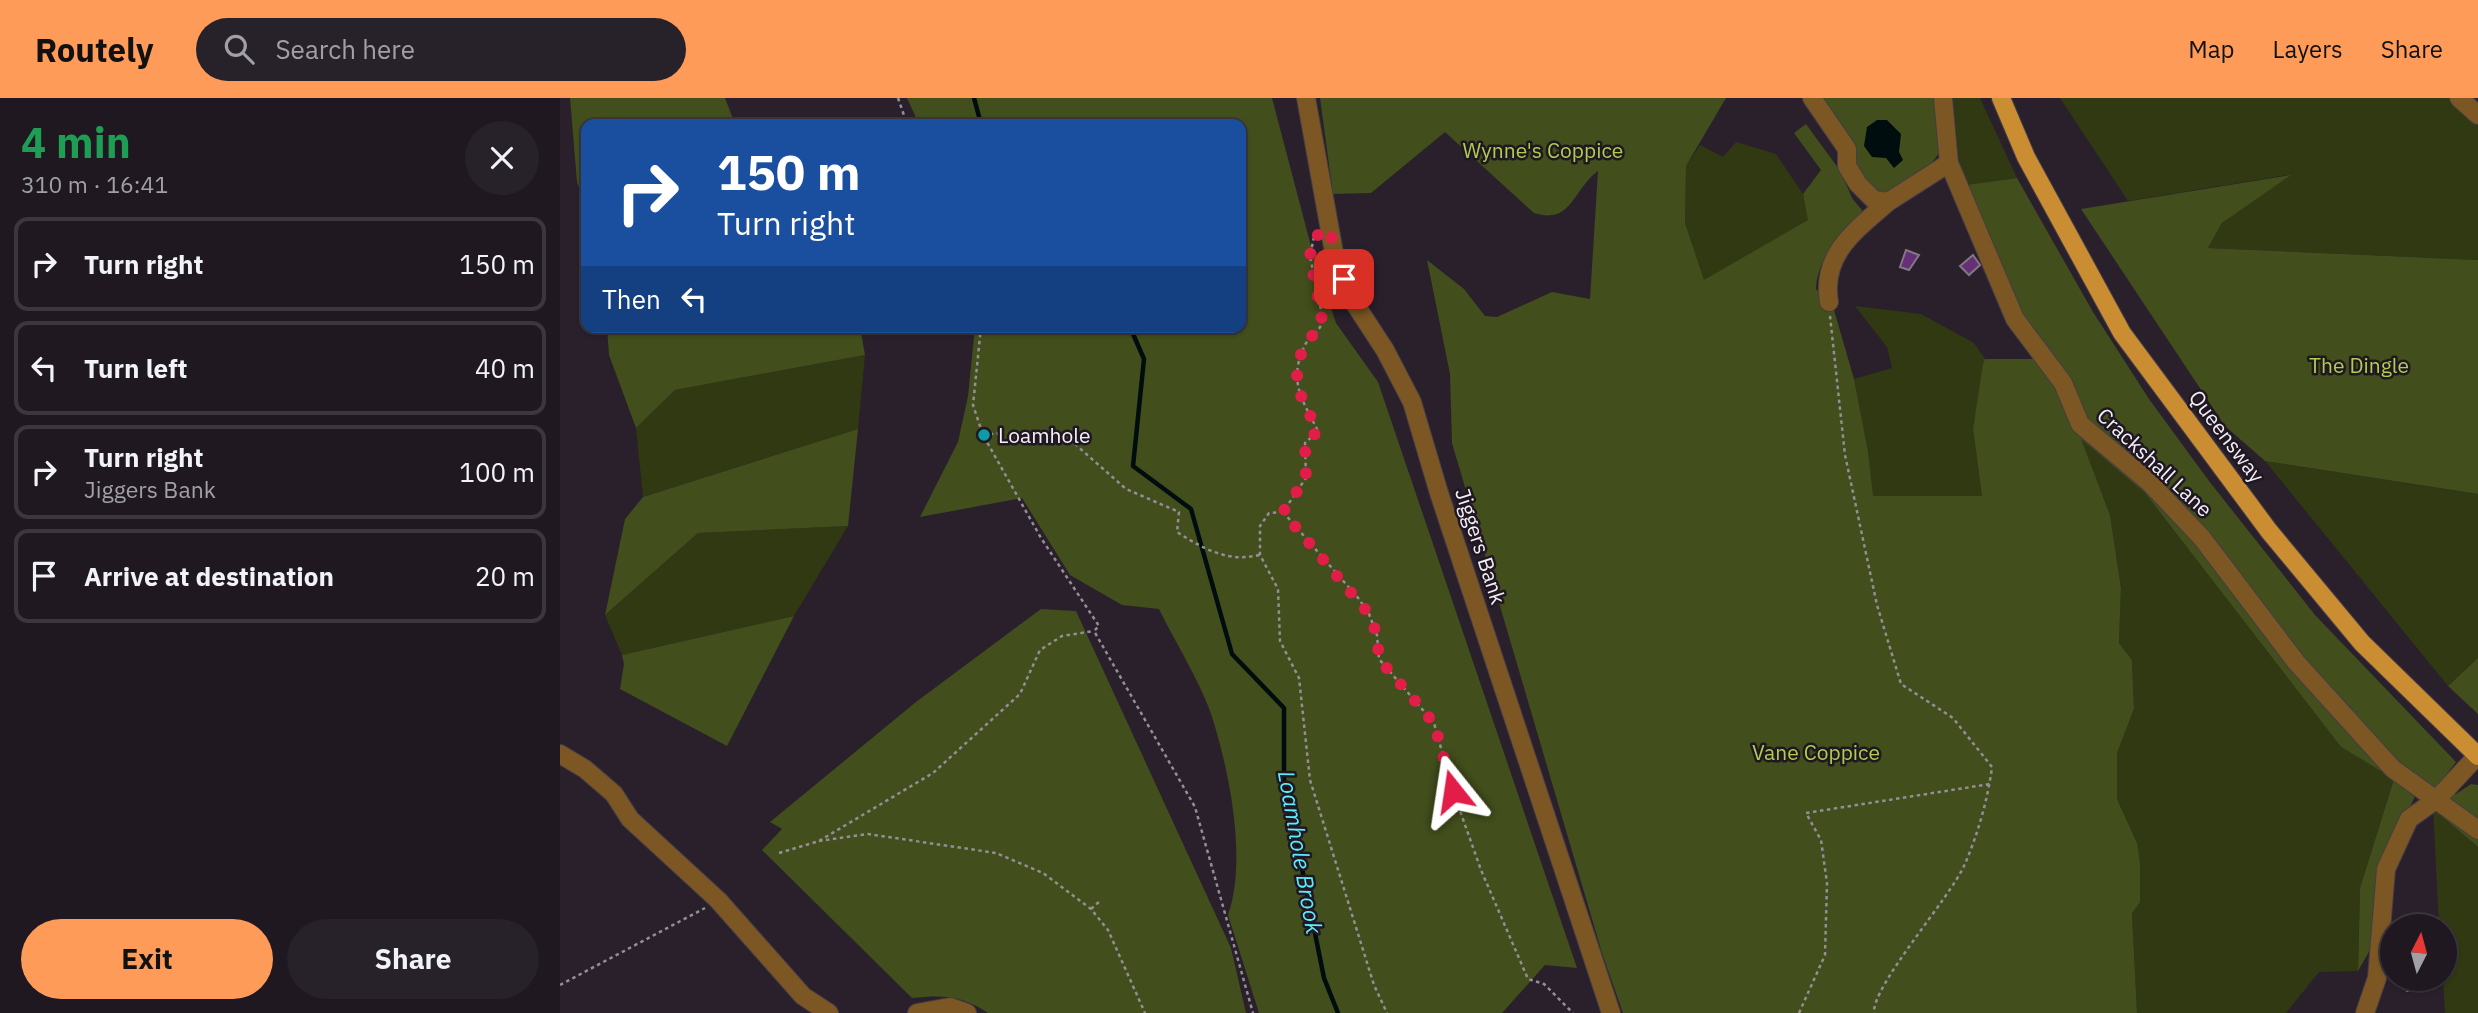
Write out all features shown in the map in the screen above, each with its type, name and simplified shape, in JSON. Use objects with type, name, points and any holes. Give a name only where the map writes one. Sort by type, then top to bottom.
[{"type":"main road","name":"Queensway","points":[[2001,98],[2026,157],[2122,333],[2269,531],[2354,633],[2478,756]]},
{"type":"street","name":"Jiggers Bank","points":[[1306,98],[1335,258],[1353,301],[1385,350],[1412,402],[1611,1013]]},
{"type":"street","points":[[1812,98],[1847,149],[1847,166],[1858,184],[1874,200],[1888,202]]},
{"type":"street","name":"Crackshall Lane","points":[[1942,98],[1949,163],[2015,320],[2063,383],[2080,424],[2149,482],[2202,538],[2296,662],[2393,769],[2478,830]]},
{"type":"street","points":[[2459,98],[2478,115]]},
{"type":"street","points":[[1829,302],[1826,289],[1830,271],[1845,239],[1888,202],[1949,163]]},
{"type":"street","points":[[560,754],[585,769],[614,794],[630,819],[718,900],[803,996],[829,1013]]},
{"type":"street","points":[[2365,1013],[2377,978],[2386,869],[2409,819],[2437,799],[2478,756]]},
{"type":"street","points":[[918,1013],[950,1007],[967,1013]]},
{"type":"path","points":[[898,98],[905,119]]},
{"type":"path","points":[[1283,512],[1306,478],[1305,443],[1318,431],[1296,384],[1304,345],[1321,330],[1322,320],[1310,256],[1314,237],[1329,229]]},
{"type":"path","points":[[1829,302],[1846,455],[1877,605],[1901,684],[1953,718],[1992,767],[1990,784],[1964,867],[1903,958],[1885,980],[1873,1005],[1874,1013]]},
{"type":"path","points":[[819,841],[933,773],[1020,694],[1040,650],[1062,636],[1094,631],[1099,626],[1041,538],[984,436],[972,404],[980,333]]},
{"type":"path","points":[[984,436],[997,433],[1003,440],[1067,437],[1126,489],[1179,512],[1177,532],[1188,539],[1215,554],[1245,559],[1260,555]]},
{"type":"path","points":[[1283,512],[1269,513],[1260,526],[1260,555],[1278,589],[1280,641],[1299,678],[1310,780],[1374,985],[1387,1013]]},
{"type":"path","points":[[1283,512],[1364,606],[1377,635],[1379,659],[1434,723],[1453,791],[1481,870],[1528,979],[1544,984],[1573,1013]]},
{"type":"path","points":[[1094,631],[1195,807],[1252,1013]]},
{"type":"path","points":[[1799,1013],[1825,955],[1827,883],[1821,840],[1806,813],[1990,784]]},
{"type":"path","points":[[779,853],[819,841],[868,834],[996,853],[1043,873],[1091,909],[1108,930],[1145,1013]]},
{"type":"path","points":[[560,985],[718,900]]},
{"type":"path","points":[[1091,909],[1101,900]]},
{"type":"green space","points":[[570,98],[725,98],[733,119],[581,119],[581,193],[577,182]]},
{"type":"green space","points":[[907,98],[1272,98],[1312,250],[1336,323],[1378,382],[1577,968],[1545,965],[1502,1013],[1259,1013],[1228,915],[1234,893],[1236,844],[1225,766],[1203,693],[1159,609],[1122,605],[1070,575],[1022,498],[920,517],[958,442],[968,396],[974,333],[1246,333],[1246,119],[917,119]]},
{"type":"green space","name":"Vane Coppice","points":[[1320,98],[1726,98],[1686,166],[1685,223],[1704,280],[1808,220],[1803,194],[1821,170],[1794,133],[1806,124],[1841,172],[1852,198],[1865,214],[1826,257],[1817,277],[1816,289],[1834,310],[1854,379],[1868,451],[1873,496],[1982,496],[1973,429],[1983,364],[1985,359],[2036,359],[1966,185],[2017,178],[2093,312],[2149,399],[2209,481],[2315,615],[2456,762],[2439,784],[2456,794],[2471,784],[2478,785],[2478,847],[2416,794],[2375,884],[2370,950],[2358,971],[2360,888],[2394,779],[2341,747],[2145,493],[2081,439],[2110,515],[2121,588],[2119,643],[2132,660],[2134,709],[2117,753],[2117,799],[2137,843],[2140,863],[2140,902],[2132,913],[2137,1013],[1623,1013],[1602,953],[1452,443],[1450,374],[1427,260],[1464,289],[1485,316],[1497,317],[1552,292],[1590,299],[1598,171],[1564,210],[1547,215],[1534,213],[1445,132],[1371,193],[1333,194]]},
{"type":"green space","points":[[1816,98],[1934,98],[1939,153],[1920,179],[1886,197],[1873,190],[1853,167]]},
{"type":"green space","points":[[1953,98],[1980,98],[2017,178],[1966,185],[1959,160]]},
{"type":"green space","points":[[2060,98],[2452,98],[2478,124],[2478,260],[2208,248],[2222,223],[2287,175],[2128,201]]},
{"type":"green space","points":[[1736,142],[1776,154],[1803,194],[1809,220],[1704,281],[1685,223],[1686,166],[1700,145],[1723,157]]},
{"type":"green space","name":"The Dingle","points":[[2291,175],[2222,223],[2208,248],[2478,260],[2478,494],[2265,461],[2225,426],[2081,209]]},
{"type":"green space","points":[[1855,306],[1921,314],[1974,343],[1985,359],[1973,429],[1982,496],[1872,496],[1868,451],[1854,379],[1892,368],[1887,347]]},
{"type":"green space","points":[[607,333],[861,333],[865,355],[675,390],[636,428],[609,355]]},
{"type":"green space","points":[[865,355],[858,429],[643,497],[636,428],[675,390]]},
{"type":"green space","points":[[858,429],[848,526],[698,533],[605,615],[625,519],[643,497]]},
{"type":"green space","points":[[2080,438],[2145,493],[2341,747],[2394,779],[2360,888],[2358,971],[2319,972],[2286,1013],[2137,1013],[2132,913],[2137,843],[2117,799],[2117,753],[2134,709],[2132,660],[2119,643],[2121,588],[2110,515]]},
{"type":"green space","points":[[2265,461],[2478,494],[2478,658],[2448,686]]},
{"type":"green space","points":[[848,526],[794,616],[622,655],[605,615],[698,533]]},
{"type":"green space","points":[[1041,609],[1076,611],[1231,948],[1246,1013],[988,1013],[969,1003],[951,998],[912,998],[762,850],[782,829],[770,822],[916,702]]},
{"type":"green space","points":[[794,616],[727,746],[620,689],[624,664],[622,655]]},
{"type":"green space","points":[[2478,658],[2478,714],[2448,686]]},
{"type":"green space","points":[[2433,807],[2478,847],[2478,1013],[2445,1013],[2444,991],[2457,991],[2457,914],[2438,914]]},
{"type":"shaded area","points":[[1877,120],[1887,120],[1901,134],[1899,152],[1903,160],[1894,168],[1886,158],[1872,157],[1864,146],[1867,127]]},
{"type":"building","points":[[1906,250],[1919,255],[1909,270],[1900,267]]},
{"type":"building","points":[[1973,255],[1980,265],[1969,275],[1960,266]]},
{"type":"waterway","name":"Loamhole Brook","points":[[974,98],[980,119]]},
{"type":"waterway","name":"Loamhole Brook","points":[[1133,333],[1144,359],[1133,466],[1191,509],[1232,654],[1284,708],[1284,779],[1324,978],[1338,1013]]},
{"type":"place","name":"Loamhole","points":[[984,435]]},
{"type":"route","points":[[1344,279],[1335,258],[1329,229],[1314,237],[1310,256],[1322,320],[1321,330],[1304,345],[1296,384],[1318,431],[1305,443],[1306,478],[1283,512],[1369,614],[1377,635],[1379,659],[1434,723],[1453,791]]},
{"type":"park label","name":"Wynne's Coppice","points":[[1543,150]]}]
